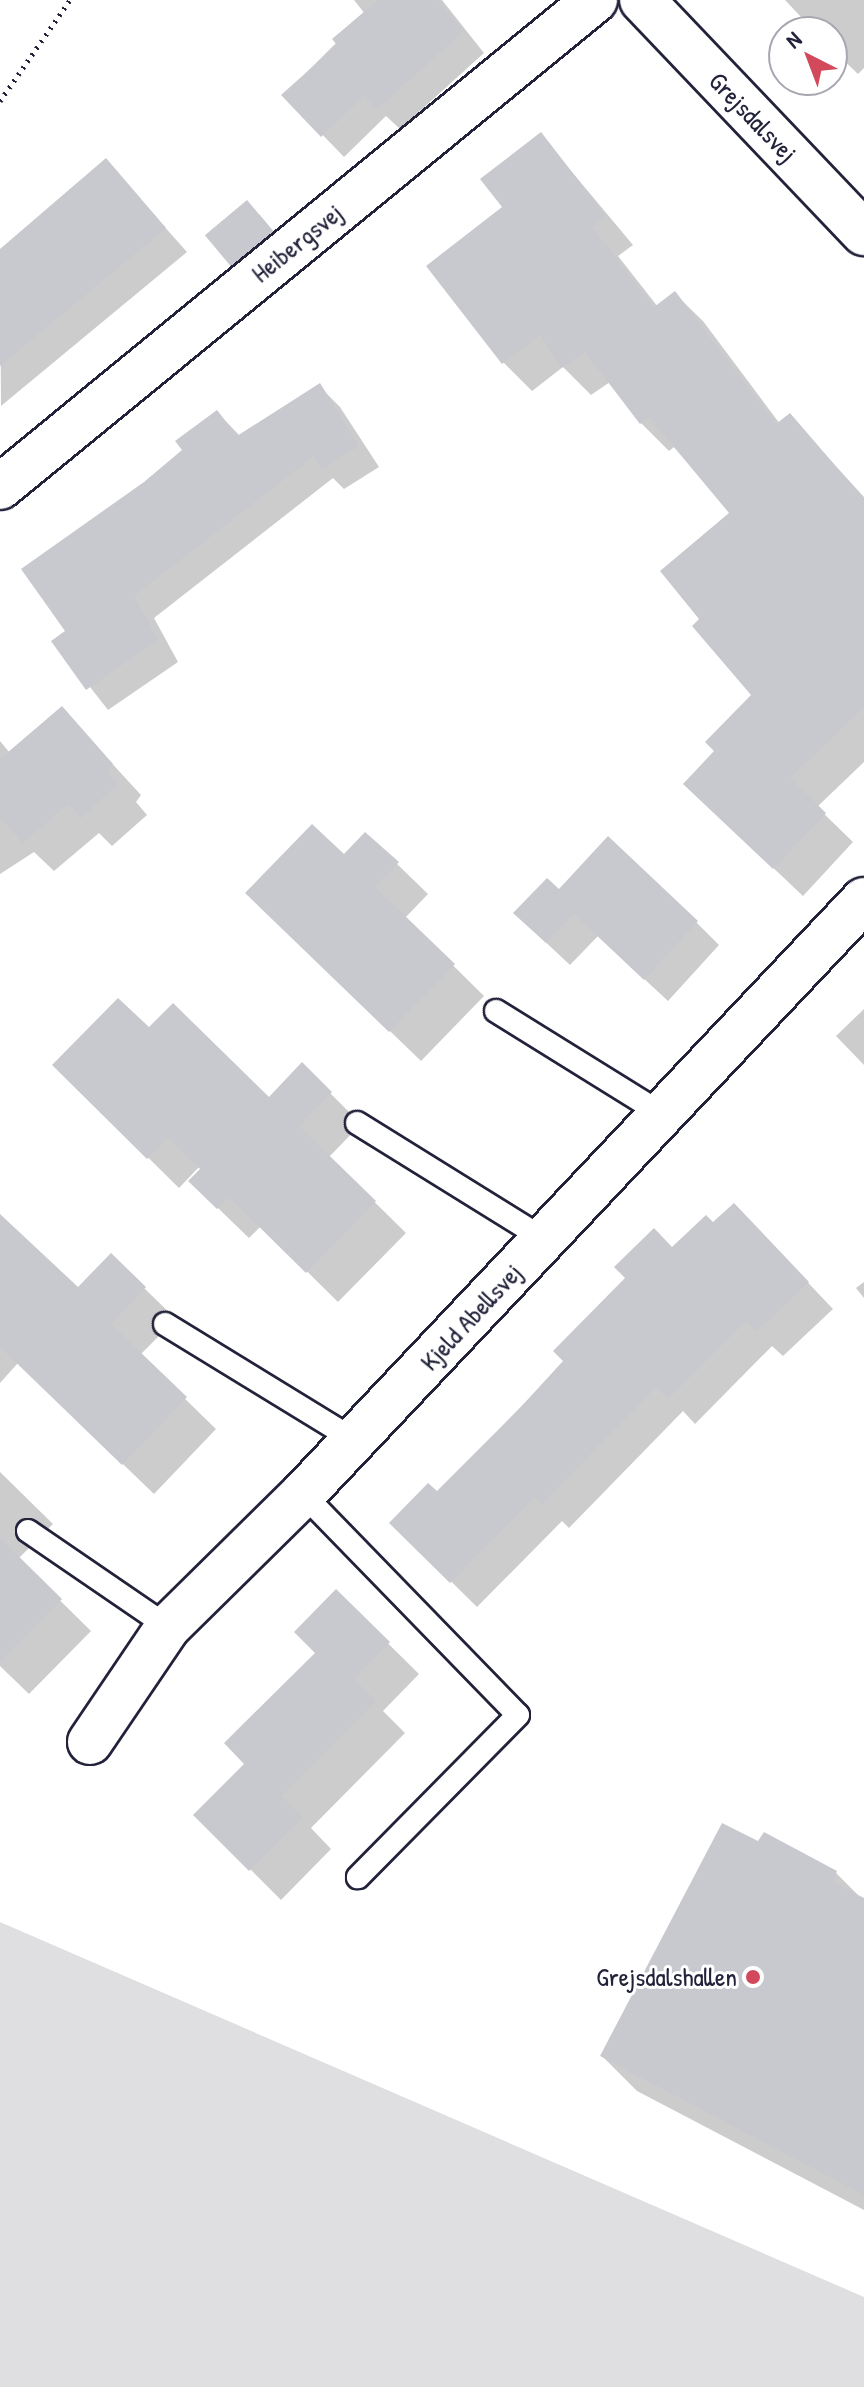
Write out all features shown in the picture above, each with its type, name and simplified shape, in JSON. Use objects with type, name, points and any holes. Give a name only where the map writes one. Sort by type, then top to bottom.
[{"type":"street","name":"Heibergsvej","points":[[0,487],[595,0]]},
{"type":"street","name":"Grejsdalsvej","points":[[642,0],[864,233]]},
{"type":"street","name":"Kjeld Abellsvej","points":[[90,1742],[168,1627],[303,1494],[864,900]]},
{"type":"lane","points":[[496,1011],[662,1114]]},
{"type":"lane","points":[[357,1123],[544,1239]]},
{"type":"lane","points":[[165,1324],[354,1440]]},
{"type":"lane","points":[[303,1494],[518,1715],[358,1877]]},
{"type":"lane","points":[[28,1531],[168,1627]]},
{"type":"path","points":[[0,101],[70,0]]},
{"type":"shaded area","points":[[0,1922],[864,2297],[864,2387],[0,2387]]},
{"type":"building","points":[[378,0],[438,0],[464,31],[377,109],[365,95],[321,137],[281,95],[337,45],[332,39]]},
{"type":"building","points":[[541,132],[606,216],[592,227],[654,307],[675,291],[776,424],[790,413],[864,499],[864,707],[790,778],[826,813],[773,869],[683,784],[714,751],[705,742],[751,695],[692,626],[699,619],[660,571],[729,513],[649,417],[640,424],[585,352],[561,368],[540,335],[502,364],[426,266],[502,207],[480,179]]},
{"type":"building","points":[[106,158],[166,228],[0,366],[0,249]]},
{"type":"building","points":[[247,200],[273,231],[231,266],[205,235]]},
{"type":"building","points":[[320,383],[359,446],[322,469],[314,456],[134,596],[158,640],[86,690],[51,641],[65,631],[21,569],[144,482],[182,450],[175,441],[217,410],[237,436]]},
{"type":"building","points":[[62,706],[113,764],[107,771],[118,784],[81,818],[68,804],[23,843],[0,818],[0,759]]},
{"type":"building","points":[[312,824],[344,854],[365,832],[399,862],[375,887],[455,964],[389,1032],[245,893]]},
{"type":"building","points":[[608,836],[698,921],[644,980],[574,914],[546,943],[513,913],[547,878],[559,889]]},
{"type":"building","points":[[118,998],[149,1027],[173,1003],[269,1097],[302,1062],[332,1092],[299,1126],[376,1201],[306,1273],[229,1197],[217,1209],[188,1181],[200,1169],[168,1137],[147,1159],[52,1065]]},
{"type":"building","points":[[734,1203],[809,1282],[756,1332],[746,1321],[668,1399],[656,1387],[542,1504],[535,1497],[450,1583],[389,1523],[428,1483],[437,1491],[563,1361],[553,1351],[625,1278],[614,1267],[654,1228],[672,1247],[706,1215],[713,1222]]},
{"type":"building","points":[[0,1214],[78,1287],[111,1253],[146,1287],[111,1324],[187,1397],[122,1465],[0,1347]]},
{"type":"building","points":[[0,1538],[62,1599],[0,1662]]},
{"type":"building","points":[[336,1589],[390,1642],[354,1679],[376,1701],[281,1796],[302,1817],[249,1871],[193,1815],[244,1764],[224,1743],[315,1653],[294,1632]]},
{"type":"building","name":"Grejsdalshallen","points":[[722,1823],[758,1841],[764,1832],[837,1871],[833,1882],[864,1898],[864,2195],[600,2056]]},
{"type":"place","name":"Grejsdalshallen","points":[[753,1977]]}]
